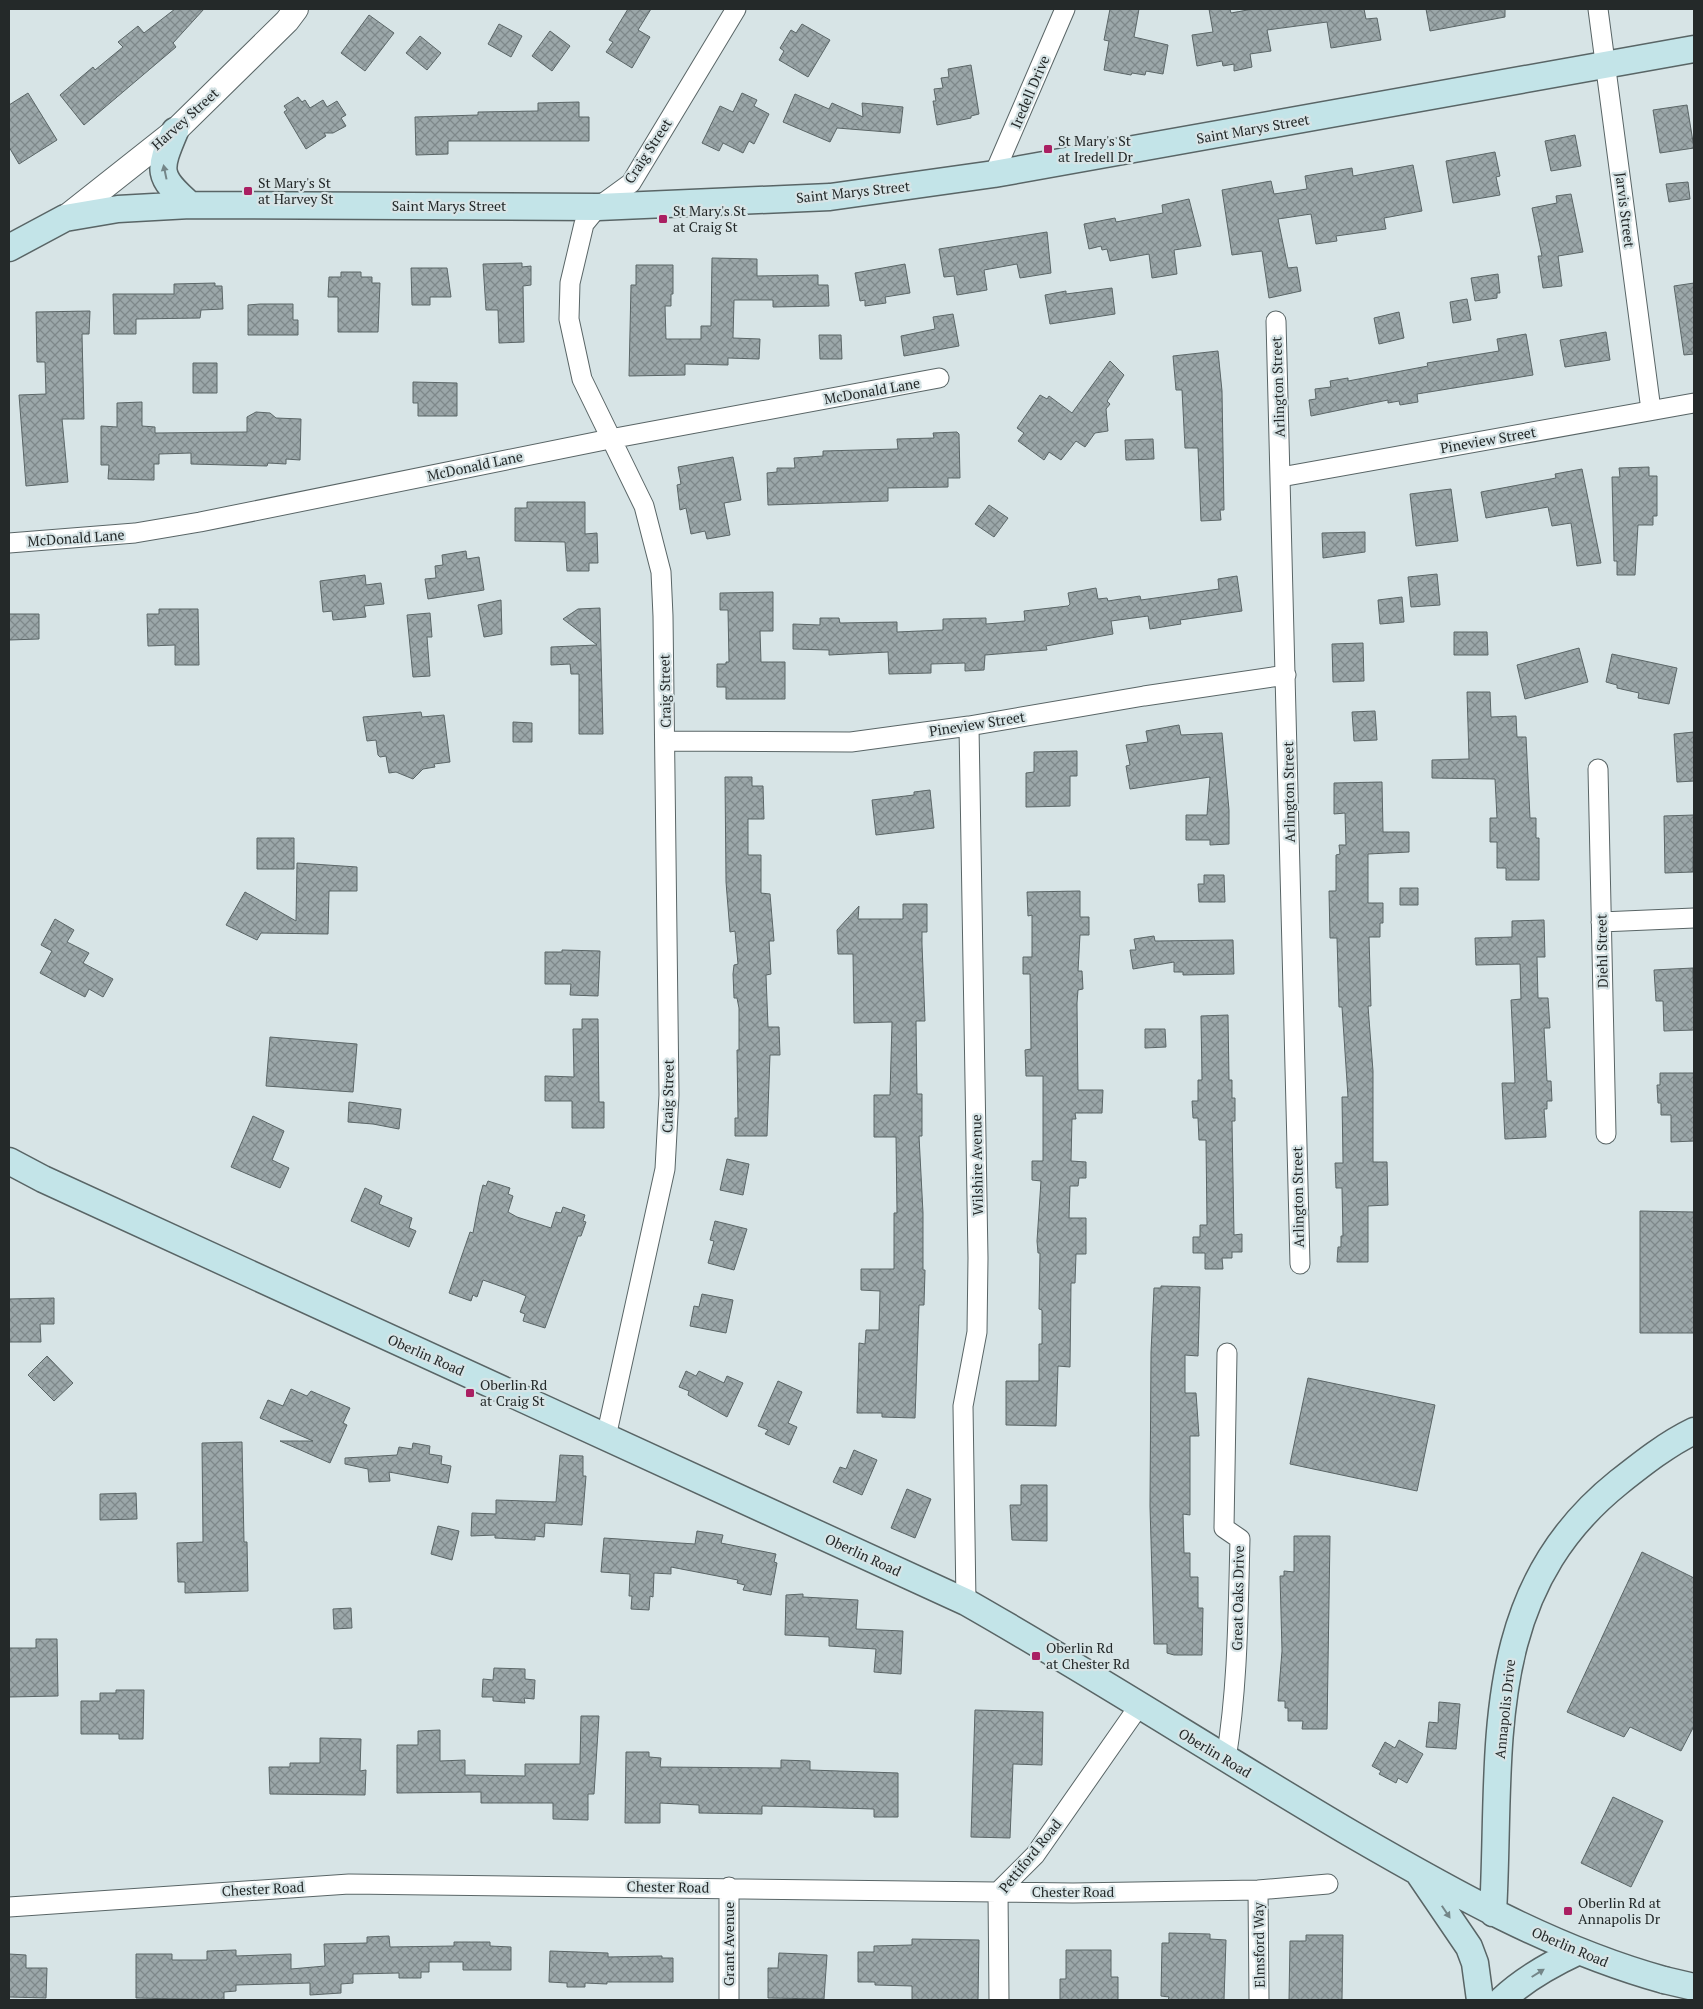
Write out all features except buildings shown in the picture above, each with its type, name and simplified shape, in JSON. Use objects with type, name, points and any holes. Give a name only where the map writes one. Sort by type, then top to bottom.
[{"type":"main road","name":"Saint Marys Street","points":[[9,248],[65,218],[118,209],[190,205],[598,207],[830,197],[994,174],[1694,49]]},
{"type":"main road","points":[[176,131],[163,161],[164,169],[168,185],[190,205]]},
{"type":"main road","name":"Oberlin Road","points":[[9,1161],[43,1179],[966,1602],[1226,1759],[1418,1872],[1494,1913],[1578,1951],[1628,1970],[1694,1987]]},
{"type":"main road","name":"Annapolis Drive","points":[[1494,1913],[1502,1714],[1514,1638],[1526,1605],[1544,1566],[1574,1524],[1606,1492],[1640,1465],[1694,1431]]},
{"type":"main road","points":[[1418,1872],[1468,1947],[1475,1963],[1480,2000]]},
{"type":"main road","points":[[1502,2000],[1516,1987],[1578,1951]]},
{"type":"street","name":"Harvey Street","points":[[65,218],[176,131],[287,21],[296,9]]},
{"type":"street","name":"Craig Street","points":[[606,1437],[665,1169],[670,1095],[666,741],[661,572],[644,506],[582,379],[569,320],[570,283],[584,224],[598,207],[631,182],[736,9]]},
{"type":"street","name":"Iredell Drive","points":[[994,174],[1065,9]]},
{"type":"street","name":"Jarvis Street","points":[[1598,9],[1651,410]]},
{"type":"street","name":"Arlington Street","points":[[1276,321],[1300,1264]]},
{"type":"street","name":"McDonald Lane","points":[[9,543],[135,533],[191,524],[610,438],[939,378]]},
{"type":"street","name":"Pineview Street","points":[[1281,477],[1694,403]]},
{"type":"street","name":"Pineview Street","points":[[666,741],[850,742],[969,726],[1286,676]]},
{"type":"street","name":"Wilshire Avenue","points":[[966,1602],[963,1406],[976,1332],[978,1258],[969,726]]},
{"type":"street","name":"Diehl Street","points":[[1598,769],[1606,1134]]},
{"type":"street","points":[[1601,922],[1694,918]]},
{"type":"street","name":"Great Oaks Drive","points":[[1226,1759],[1233,1714],[1237,1668],[1240,1540],[1224,1528],[1227,1353]]},
{"type":"street","name":"Pettiford Road","points":[[999,2000],[998,1892],[1035,1855],[1139,1706]]},
{"type":"street","name":"Chester Road","points":[[9,1907],[349,1884],[998,1892],[1258,1890],[1328,1884]]},
{"type":"street","name":"Grant Avenue","points":[[729,1888],[729,2000]]},
{"type":"street","name":"Elmsford Way","points":[[1258,1890],[1259,2000]]},
{"type":"place","name":"St Mary's St at Iredell Dr","points":[[1048,149]]},
{"type":"place","name":"St Mary's St at Harvey St","points":[[248,191]]},
{"type":"place","name":"St Mary's St at Craig St","points":[[663,219]]},
{"type":"place","name":"Oberlin Rd at Craig St","points":[[470,1393]]},
{"type":"place","name":"Oberlin Rd at Chester Rd","points":[[1036,1656]]},
{"type":"place","name":"Oberlin Rd at Annapolis Dr","points":[[1568,1911]]}]
